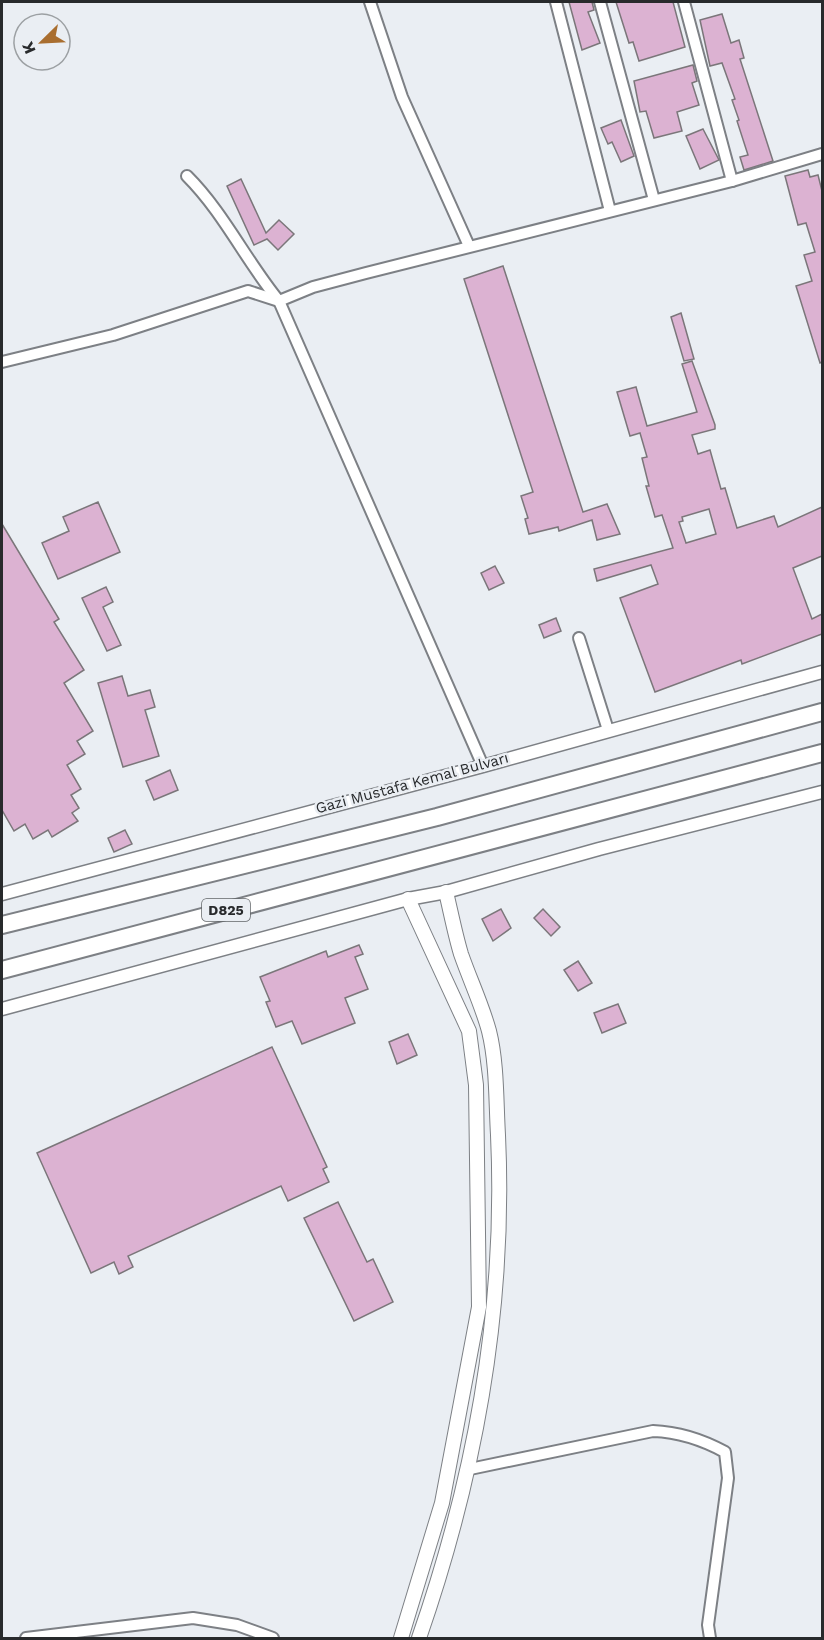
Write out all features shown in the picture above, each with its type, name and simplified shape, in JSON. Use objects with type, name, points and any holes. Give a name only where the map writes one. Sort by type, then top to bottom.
[{"type":"highway","points":[[2,925],[437,817],[822,712]]},
{"type":"highway","name":"D825","points":[[2,970],[822,753]]},
{"type":"main road","points":[[419,1638],[470,1469],[494,1310],[501,1196],[489,1032],[461,952],[446,892]]},
{"type":"main road","points":[[400,1638],[442,1503],[479,1307],[476,1085],[469,1032],[408,899]]},
{"type":"street","points":[[370,2],[402,97],[469,246]]},
{"type":"street","points":[[556,2],[610,211]]},
{"type":"street","points":[[600,2],[654,200]]},
{"type":"street","points":[[684,2],[732,181]]},
{"type":"street","points":[[2,362],[113,335],[248,291],[279,301],[313,287],[732,181],[822,154]]},
{"type":"street","points":[[187,176],[208,197],[264,283],[279,301],[483,766]]},
{"type":"street","points":[[579,638],[608,730]]},
{"type":"street","name":"Gazi Mustafa Kemal Bulvarı","points":[[2,894],[483,766],[822,672]]},
{"type":"street","points":[[2,1009],[408,899],[446,892],[588,852],[822,792]]},
{"type":"street","points":[[470,1469],[653,1431],[668,1432],[707,1442],[725,1452],[728,1478],[708,1625],[710,1638]]},
{"type":"street","points":[[26,1638],[193,1618],[237,1625],[273,1638]]},
{"type":"building","points":[[569,2],[592,2],[594,10],[588,12],[600,43],[582,50]]},
{"type":"building","points":[[616,2],[673,2],[685,47],[639,61],[633,42],[629,43]]},
{"type":"building","points":[[722,14],[731,43],[739,40],[744,58],[740,59],[773,161],[744,170],[740,157],[748,155],[732,100],[735,99],[722,63],[710,66],[700,20]]},
{"type":"building","points":[[693,65],[697,81],[692,83],[699,105],[677,112],[682,131],[654,138],[646,111],[640,112],[634,81]]},
{"type":"building","points":[[621,120],[634,156],[621,162],[612,142],[608,144],[601,128]]},
{"type":"building","points":[[703,129],[719,160],[700,169],[686,136]]},
{"type":"building","points":[[808,170],[810,177],[818,175],[822,191],[822,362],[820,363],[796,286],[812,281],[804,255],[815,252],[806,223],[798,225],[785,176]]},
{"type":"building","points":[[241,179],[266,233],[279,220],[294,234],[278,250],[267,239],[254,245],[227,186]]},
{"type":"building","points":[[503,266],[583,512],[607,504],[620,534],[597,540],[592,520],[559,531],[558,527],[529,534],[525,519],[528,518],[521,496],[533,492],[464,279]]},
{"type":"building","points":[[681,313],[694,359],[684,361],[671,317]]},
{"type":"building","points":[[692,361],[715,425],[715,429],[692,435],[698,454],[710,450],[721,489],[725,488],[737,528],[774,516],[778,527],[822,507],[822,556],[793,568],[812,619],[822,614],[822,634],[742,664],[741,660],[655,692],[620,598],[658,584],[651,565],[597,581],[594,569],[673,548],[662,515],[655,517],[646,486],[649,486],[642,458],[647,457],[640,433],[630,436],[617,392],[636,387],[647,426],[697,412],[682,364]],"holes":[[[709,509],[716,534],[686,543],[679,522],[683,521],[682,517]]]},
{"type":"building","points":[[98,502],[120,552],[58,579],[42,543],[69,531],[63,517]]},
{"type":"building","points":[[2,524],[59,619],[54,622],[84,670],[64,683],[93,731],[77,741],[85,754],[67,765],[81,789],[71,795],[79,808],[72,813],[78,821],[52,837],[48,830],[33,839],[25,824],[14,831],[2,810]]},
{"type":"building","points":[[495,566],[504,583],[489,590],[481,573]]},
{"type":"building","points":[[106,587],[113,602],[103,607],[121,645],[107,651],[82,598]]},
{"type":"building","points":[[556,618],[561,631],[544,638],[539,625]]},
{"type":"building","points":[[122,676],[128,696],[150,690],[155,707],[145,710],[159,756],[123,767],[98,683]]},
{"type":"building","points":[[170,770],[178,790],[154,800],[146,781]]},
{"type":"building","points":[[125,830],[132,844],[114,852],[108,838]]},
{"type":"building","points":[[501,909],[511,928],[493,941],[482,919]]},
{"type":"building","points":[[543,909],[560,927],[551,936],[534,918]]},
{"type":"building","points":[[359,945],[363,954],[355,957],[368,989],[345,998],[355,1023],[302,1044],[292,1021],[276,1027],[266,1002],[270,1001],[260,977],[326,951],[328,957]]},
{"type":"building","points":[[578,961],[592,983],[578,991],[564,970]]},
{"type":"building","points":[[618,1004],[626,1023],[602,1033],[594,1013]]},
{"type":"building","points":[[408,1034],[417,1055],[397,1064],[389,1042]]},
{"type":"building","points":[[272,1047],[327,1167],[323,1169],[329,1182],[288,1201],[281,1186],[128,1256],[133,1267],[119,1274],[114,1262],[91,1273],[37,1153]]},
{"type":"building","points":[[338,1202],[367,1262],[373,1259],[393,1302],[354,1321],[304,1218]]}]
